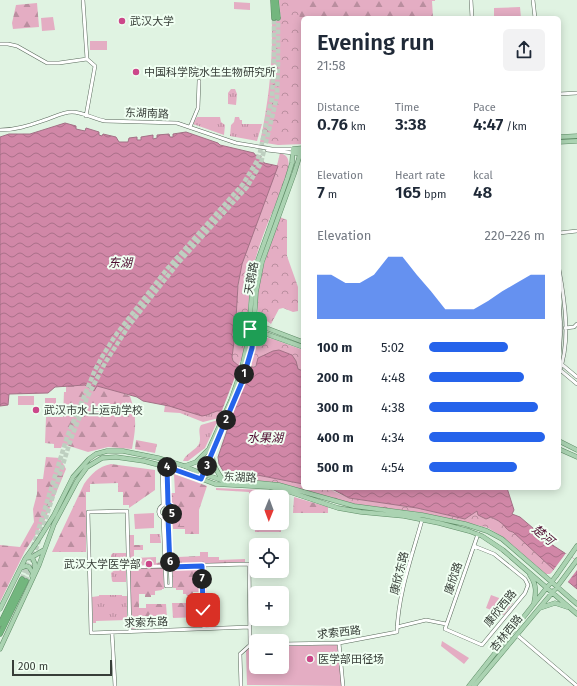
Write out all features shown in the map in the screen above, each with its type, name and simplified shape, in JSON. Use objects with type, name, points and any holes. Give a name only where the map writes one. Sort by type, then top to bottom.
[{"type":"highway","points":[[273,0],[276,18],[276,0]]},
{"type":"highway","points":[[0,624],[26,580]]},
{"type":"highway","points":[[0,634],[26,580]]},
{"type":"main road","points":[[561,137],[577,136]]},
{"type":"main road","points":[[561,142],[577,141]]},
{"type":"main road","points":[[293,151],[301,151]]},
{"type":"main road","name":"天鹅路","points":[[184,466],[196,462],[206,453],[240,386],[252,329],[252,292],[258,260],[288,179],[293,151]]},
{"type":"main road","name":"天鹅路","points":[[252,323],[262,262],[301,151]]},
{"type":"main road","points":[[252,323],[301,341]]},
{"type":"main road","points":[[252,329],[301,346]]},
{"type":"main road","name":"天鹅路","points":[[202,477],[225,418]]},
{"type":"main road","points":[[561,443],[577,450]]},
{"type":"main road","points":[[561,450],[577,458]]},
{"type":"main road","name":"东湖路","points":[[0,609],[20,568],[54,514],[73,477],[84,463],[96,454],[107,451],[123,451],[158,458],[184,466],[202,477],[220,485],[269,487],[284,490],[338,508],[422,520],[478,534],[491,541],[553,592],[570,609]]},
{"type":"main road","points":[[212,453],[217,472],[224,482]]},
{"type":"main road","name":"东湖路","points":[[0,649],[26,580],[35,573],[54,524],[79,478],[91,464],[98,459],[112,457],[162,465],[224,482],[279,485],[354,506],[422,515],[477,527],[502,539],[577,604]]},
{"type":"main road","points":[[37,542],[37,547],[40,548],[42,548],[47,542]]},
{"type":"main road","points":[[547,587],[577,546]]},
{"type":"main road","points":[[25,559],[30,556],[36,556],[44,550]]},
{"type":"main road","points":[[30,552],[35,564],[35,573]]},
{"type":"main road","points":[[553,592],[577,561]]},
{"type":"main road","points":[[20,568],[26,566],[32,570],[33,573],[26,580]]},
{"type":"main road","points":[[524,568],[535,583],[536,591],[533,605]]},
{"type":"main road","name":"杏林西路","points":[[469,686],[547,587]]},
{"type":"main road","name":"杏林西路","points":[[474,686],[553,592]]},
{"type":"main road","points":[[538,609],[555,603],[570,609],[577,614]]},
{"type":"street","points":[[83,0],[87,59],[95,66],[86,116]]},
{"type":"street","points":[[471,0],[472,16]]},
{"type":"street","points":[[534,0],[535,16]]},
{"type":"street","points":[[0,44],[8,44],[22,48],[48,63],[59,64],[87,59]]},
{"type":"street","points":[[190,126],[198,108],[199,81]]},
{"type":"street","points":[[561,94],[577,93]]},
{"type":"street","name":"东湖南路","points":[[0,130],[24,127],[69,112],[76,112],[94,119],[105,121],[170,123],[190,126],[236,142],[272,149],[293,151]]},
{"type":"street","points":[[561,232],[577,231]]},
{"type":"street","points":[[561,298],[564,353],[562,364],[577,377]]},
{"type":"street","points":[[561,316],[563,328],[561,342]]},
{"type":"street","points":[[563,328],[574,327],[577,324]]},
{"type":"street","points":[[561,372],[577,384]]},
{"type":"street","points":[[162,465],[163,505],[158,512],[163,518],[166,586],[171,586],[168,518]]},
{"type":"street","points":[[163,518],[168,518],[172,515],[173,511],[172,507],[168,504],[167,467]]},
{"type":"street","name":"求索东路","points":[[129,568],[127,511],[88,512],[91,633],[250,627]]},
{"type":"street","name":"康欣东路","points":[[397,632],[406,578],[422,520]]},
{"type":"street","name":"康欣路","points":[[445,629],[478,534]]},
{"type":"street","name":"康欣西路","points":[[445,629],[482,645],[528,588],[528,584],[525,579],[494,554],[474,546]]},
{"type":"street","points":[[130,631],[129,568],[249,564],[250,634]]},
{"type":"street","points":[[202,566],[204,629]]},
{"type":"street","points":[[397,627],[429,620],[446,624]]},
{"type":"street","points":[[112,632],[115,686]]},
{"type":"street","name":"求索西路","points":[[289,644],[339,643],[397,632]]},
{"type":"street","points":[[517,635],[577,686]]},
{"type":"street","points":[[339,643],[343,686]]},
{"type":"street","points":[[241,686],[240,654],[249,646]]},
{"type":"green space","points":[[279,0],[435,0],[432,1],[433,16],[301,16],[301,139],[278,145],[266,115],[271,85],[273,39],[272,18],[281,17]]},
{"type":"green space","points":[[279,0],[298,0],[301,33],[301,144],[278,145],[260,142],[270,81],[272,18],[281,17]]},
{"type":"green space","points":[[234,2],[250,3],[250,10],[234,9]]},
{"type":"green space","points":[[37,3],[39,27],[13,29],[12,23],[16,5]]},
{"type":"green space","points":[[520,7],[521,16],[494,16],[494,8]]},
{"type":"green space","points":[[53,17],[55,30],[42,31],[41,18]]},
{"type":"green space","points":[[90,41],[107,41],[107,50],[90,50]]},
{"type":"green space","points":[[231,89],[235,89],[237,94],[236,105],[228,104],[228,93]]},
{"type":"green space","points":[[197,117],[220,117],[221,122],[225,125],[224,135],[193,124]]},
{"type":"green space","points":[[235,117],[239,117],[240,120],[242,120],[242,124],[262,124],[257,141],[230,136],[231,125],[234,122]]},
{"type":"green space","points":[[280,153],[287,157],[289,163],[288,171],[263,235],[256,258],[251,281],[244,350],[242,361],[240,361],[239,366],[234,362],[232,356],[234,343],[232,333],[236,318],[242,263],[272,181]]},
{"type":"green space","points":[[280,217],[287,220],[287,256],[298,287],[298,311],[293,312],[283,308],[279,309],[271,324],[259,315],[257,305],[258,293],[268,252]]},
{"type":"green space","points":[[263,337],[273,339],[301,349],[301,370],[298,369],[296,361],[292,355],[251,367],[252,364],[249,363],[253,348],[259,339]]},
{"type":"green space","points":[[85,385],[94,391],[97,386],[130,396],[134,410],[135,422],[132,449],[108,447],[88,452],[63,444],[61,448],[54,448],[54,444],[45,443],[46,417],[63,417],[64,392],[66,392],[66,386]]},
{"type":"green space","points":[[18,396],[34,396],[34,405],[18,405]]},
{"type":"green space","points":[[45,398],[56,398],[56,415],[45,415]]},
{"type":"green space","points":[[165,405],[211,414],[221,411],[219,418],[203,422],[180,413],[164,412]]},
{"type":"green space","points":[[218,420],[205,448],[188,461],[183,461],[186,456],[199,444],[199,430],[201,425]]},
{"type":"green space","points":[[136,440],[157,444],[155,453],[135,449]]},
{"type":"green space","points":[[46,457],[60,458],[66,469],[44,522],[25,551],[0,602],[0,545],[20,547],[34,522],[33,509],[37,494],[37,479],[43,479]]},
{"type":"green space","points":[[111,464],[155,470],[155,490],[129,508],[129,505],[123,505],[123,492],[118,492],[118,483],[90,484],[90,492],[86,492],[86,552],[52,552],[84,484],[96,471]]},
{"type":"green space","points":[[246,473],[301,484],[301,489],[288,485],[270,482],[225,480],[222,476],[225,474],[239,476]]},
{"type":"green space","points":[[174,474],[207,486],[199,510],[180,510],[180,526],[199,526],[199,534],[185,534],[185,529],[173,529],[172,520],[177,513],[175,505],[170,501],[170,493],[175,493]]},
{"type":"green space","points":[[216,488],[261,490],[249,490],[249,492],[216,490]]},
{"type":"green space","points":[[303,490],[331,490],[349,498],[417,508],[465,519],[477,511],[478,515],[486,519],[491,517],[502,523],[554,570],[550,574],[546,574],[503,537],[488,528],[417,512],[355,505]]},
{"type":"green space","points":[[294,497],[328,507],[328,513],[293,513]]},
{"type":"green space","points":[[180,510],[199,510],[199,526],[180,526]]},
{"type":"green space","points":[[154,513],[154,528],[135,529],[134,514]]},
{"type":"green space","points":[[255,530],[281,530],[281,532],[255,532]]},
{"type":"green space","points":[[150,534],[160,534],[161,543],[150,543]]},
{"type":"green space","points":[[129,535],[134,535],[134,545],[143,545],[143,550],[134,550],[134,558],[156,557],[156,563],[163,562],[164,589],[155,591],[155,595],[151,595],[151,597],[145,597],[145,594],[139,594],[139,608],[146,608],[146,604],[166,604],[167,618],[140,619],[140,629],[132,629]]},
{"type":"green space","points":[[200,552],[208,552],[208,557],[219,557],[219,560],[245,559],[245,562],[206,564],[208,626],[201,626],[200,617],[173,618],[172,603],[194,603],[194,606],[200,605],[199,592],[193,592],[193,596],[187,596],[186,594],[183,594],[183,590],[176,590],[176,588],[173,588],[172,562],[178,562],[178,557],[200,556]]},
{"type":"green space","points":[[113,553],[126,553],[126,566],[115,566],[111,561],[111,555]]},
{"type":"green space","points":[[116,569],[126,569],[126,582],[112,581],[111,573]]},
{"type":"green space","points":[[99,595],[127,596],[127,620],[96,621],[96,623],[93,623],[92,597]]},
{"type":"green space","points":[[491,595],[513,603],[504,615],[486,608]]},
{"type":"green space","points":[[442,641],[469,658],[464,664],[441,646]]},
{"type":"green space","name":"医学部田径场","points":[[337,645],[342,686],[247,685],[246,651],[249,649],[249,674],[289,674],[289,646]]},
{"type":"water","name":"东湖","points":[[65,123],[76,126],[76,129],[85,131],[86,128],[99,132],[99,135],[102,136],[103,134],[116,137],[119,142],[128,142],[129,138],[137,137],[137,140],[141,140],[141,137],[153,135],[153,139],[157,138],[157,135],[169,134],[170,137],[173,137],[173,134],[186,132],[220,145],[254,153],[255,155],[261,156],[260,161],[278,166],[242,264],[238,285],[236,318],[233,325],[232,335],[234,342],[232,357],[233,361],[239,366],[254,367],[256,366],[258,358],[273,351],[279,350],[292,355],[296,361],[298,369],[301,370],[301,484],[247,473],[241,476],[225,474],[219,464],[218,457],[231,419],[221,411],[202,416],[169,406],[143,401],[137,397],[97,386],[94,391],[85,385],[55,387],[48,393],[9,394],[8,405],[0,406],[0,137],[9,134],[30,134]]},
{"type":"water","points":[[334,490],[508,490],[514,510],[512,514],[520,517],[554,546],[577,561],[577,589],[499,521],[491,517],[486,519],[478,515],[477,511],[465,519],[417,508],[349,498]]},
{"type":"pier","points":[[240,364],[251,365],[230,421],[221,413]]},
{"type":"pier","points":[[566,553],[577,561],[577,570],[567,583],[552,572]]},
{"type":"tunnel","points":[[33,547],[67,437],[95,370],[102,357],[115,336],[167,269],[243,184],[257,161],[272,98],[274,18]]},
{"type":"tunnel","points":[[26,581],[71,439],[87,398],[105,363],[128,327],[151,297],[179,262],[247,187],[261,163],[277,97],[278,18]]},
{"type":"tunnel","points":[[22,579],[30,554]]},
{"type":"place","name":"武汉大学","points":[[122,21]]},
{"type":"place","name":"中国科学院水生生物研究所","points":[[136,72]]},
{"type":"place","name":"武汉市水上运动学校","points":[[36,410]]},
{"type":"place","name":"武汉大学医学部","points":[[149,564]]},
{"type":"place","name":"医学部田径场","points":[[310,659]]},
{"type":"route","points":[[203,610],[202,566],[170,567],[168,518],[171,517],[173,511],[172,507],[168,504],[167,467],[201,479],[239,390],[248,363],[252,348],[254,330],[250,329]]},
{"type":"water label","name":"水果湖","points":[[265,438]]},
{"type":"water label","name":"楚河","points":[[543,535]]}]
